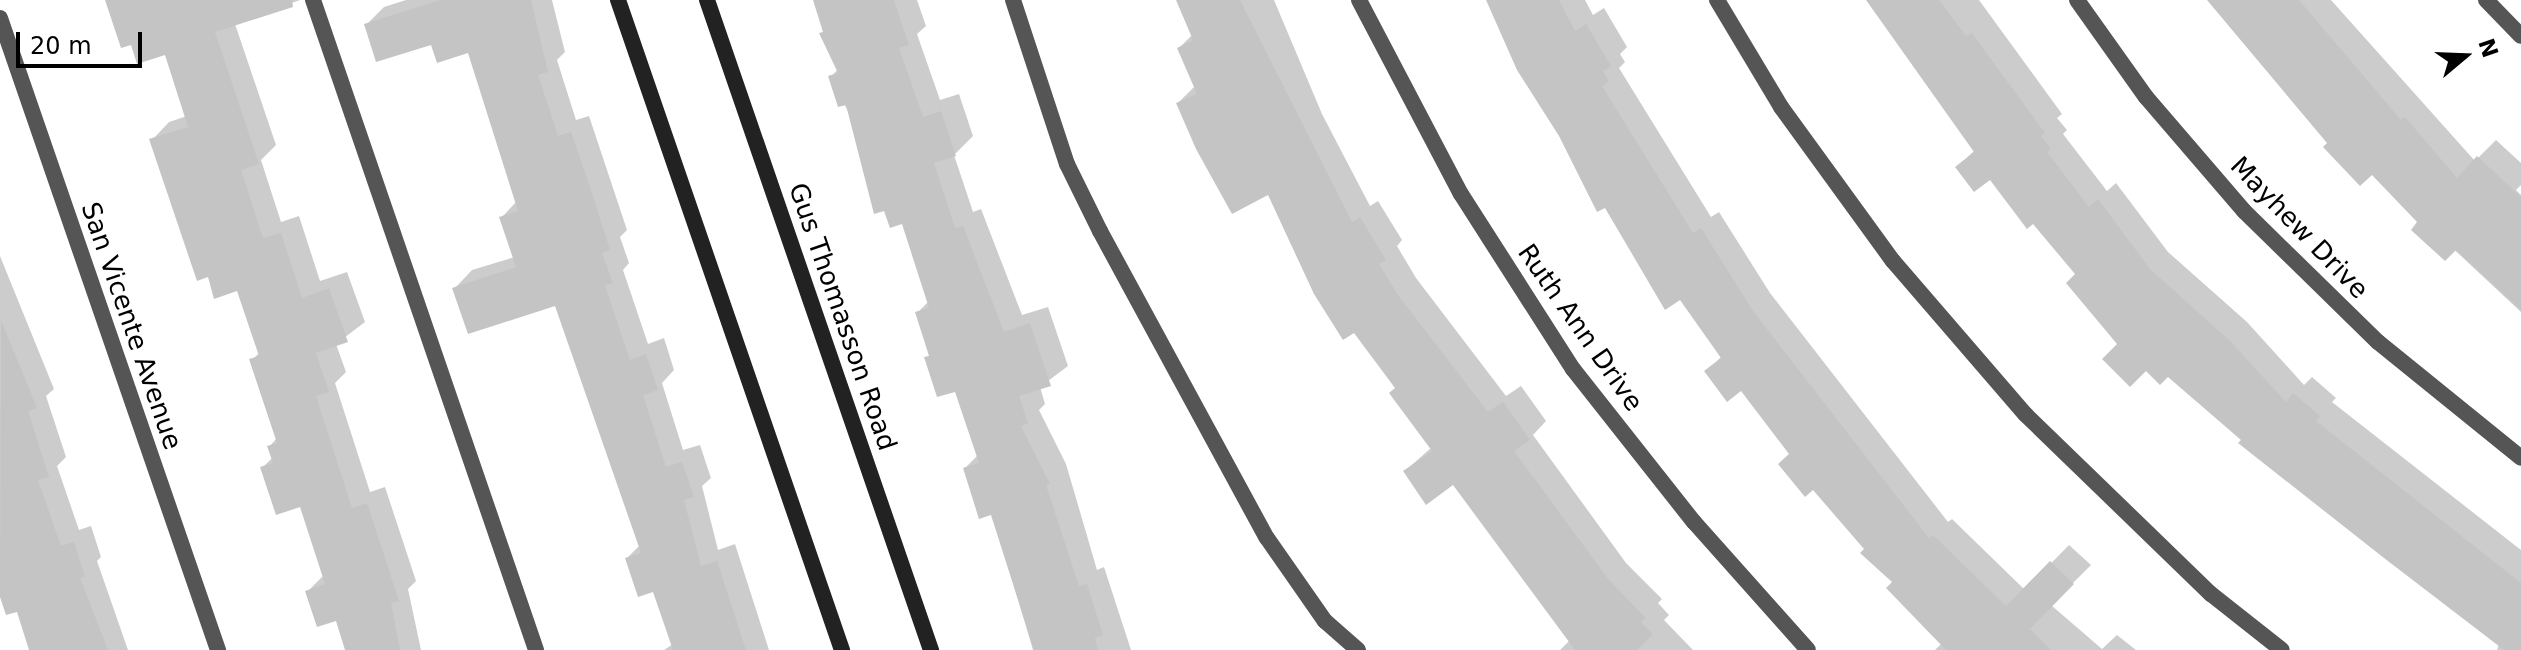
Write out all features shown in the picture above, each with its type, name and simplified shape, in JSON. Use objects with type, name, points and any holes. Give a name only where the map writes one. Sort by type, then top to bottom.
[{"type":"main road","points":[[618,0],[842,650]]},
{"type":"main road","name":"Gus Thomasson Road","points":[[707,0],[931,650]]},
{"type":"street","points":[[313,0],[536,650]]},
{"type":"street","points":[[1013,0],[1067,164],[1100,231],[1267,538],[1325,621],[1358,650]]},
{"type":"street","name":"Ruth Ann Drive","points":[[1359,0],[1461,194],[1573,369],[1694,522],[1808,650]]},
{"type":"street","points":[[1717,0],[1781,107],[1893,261],[2015,402],[2211,594],[2282,650]]},
{"type":"street","name":"Mayhew Drive","points":[[2077,0],[2146,97],[2244,211],[2378,342],[2521,458]]},
{"type":"street","points":[[2486,0],[2521,36]]},
{"type":"street","name":"San Vicente Avenue","points":[[0,18],[218,650]]},
{"type":"building","points":[[105,0],[292,0],[293,7],[215,32],[259,164],[241,170],[263,238],[281,233],[302,298],[329,288],[348,342],[316,353],[329,392],[316,396],[352,508],[367,503],[399,601],[391,603],[400,650],[345,650],[336,621],[317,627],[305,591],[325,584],[300,507],[276,515],[260,467],[273,463],[267,446],[277,443],[249,359],[259,356],[237,291],[214,299],[208,277],[197,281],[149,139],[188,127],[165,55],[137,64],[131,45],[121,48]]},
{"type":"building","points":[[440,0],[531,0],[548,72],[538,75],[558,136],[571,132],[610,250],[602,253],[613,283],[605,285],[630,360],[646,354],[658,390],[643,395],[666,467],[682,462],[694,497],[684,500],[701,566],[717,561],[746,650],[673,650],[653,592],[638,597],[625,558],[641,553],[555,306],[468,334],[452,288],[516,267],[499,217],[518,211],[468,53],[437,63],[431,45],[376,62],[364,24]]},
{"type":"building","points":[[813,0],[894,0],[909,45],[899,48],[923,117],[941,111],[956,156],[934,163],[955,228],[963,226],[1004,332],[1030,323],[1051,386],[1019,396],[1028,423],[1021,426],[1050,484],[1046,485],[1079,586],[1087,584],[1103,635],[1095,638],[1098,650],[1034,650],[991,515],[979,519],[963,468],[979,463],[955,392],[937,397],[924,357],[929,356],[915,312],[929,308],[902,224],[890,228],[884,211],[874,214],[846,105],[838,107],[828,76],[838,73],[819,33],[823,32]]},
{"type":"building","points":[[1176,0],[1240,0],[1352,222],[1360,217],[1386,260],[1379,264],[1398,295],[1488,412],[1503,402],[1530,440],[1514,451],[1609,580],[1646,618],[1641,622],[1653,634],[1637,650],[1575,650],[1453,485],[1426,505],[1403,471],[1432,451],[1389,393],[1395,388],[1354,333],[1343,340],[1314,294],[1268,195],[1232,214],[1196,149],[1176,103],[1197,94],[1177,48],[1193,40]]},
{"type":"building","points":[[1486,0],[1559,0],[1575,31],[1586,24],[1611,66],[1603,71],[1609,81],[1602,86],[1693,233],[1701,228],[1753,311],[1929,538],[1933,535],[2006,606],[2050,561],[2074,584],[2030,629],[2051,650],[1946,650],[1886,588],[1892,582],[1860,553],[1864,549],[1813,490],[1805,497],[1778,464],[1789,454],[1741,391],[1727,402],[1704,371],[1721,358],[1680,300],[1665,310],[1605,208],[1597,212],[1559,136],[1517,70]]},
{"type":"building","points":[[1866,0],[1939,0],[1966,36],[1972,33],[2045,133],[2041,136],[2051,149],[2047,152],[2089,207],[2098,199],[2150,269],[2229,340],[2286,402],[2293,393],[2320,416],[2316,421],[2521,583],[2521,650],[2504,650],[2384,558],[2238,443],[2241,440],[2168,377],[2160,385],[2146,371],[2130,387],[2102,359],[2117,344],[2066,283],[2075,274],[2033,224],[2027,229],[1990,180],[1974,192],[1955,167],[1974,152]]},
{"type":"building","points":[[2207,0],[2299,0],[2401,120],[2405,117],[2457,178],[2477,156],[2521,197],[2521,310],[2456,250],[2445,261],[2411,230],[2417,222],[2372,175],[2360,186],[2323,147],[2327,143]]},
{"type":"building","points":[[1,320],[37,408],[28,411],[49,477],[38,480],[61,546],[74,542],[85,577],[80,578],[108,650],[29,650],[17,612],[6,615],[0,597]]}]
